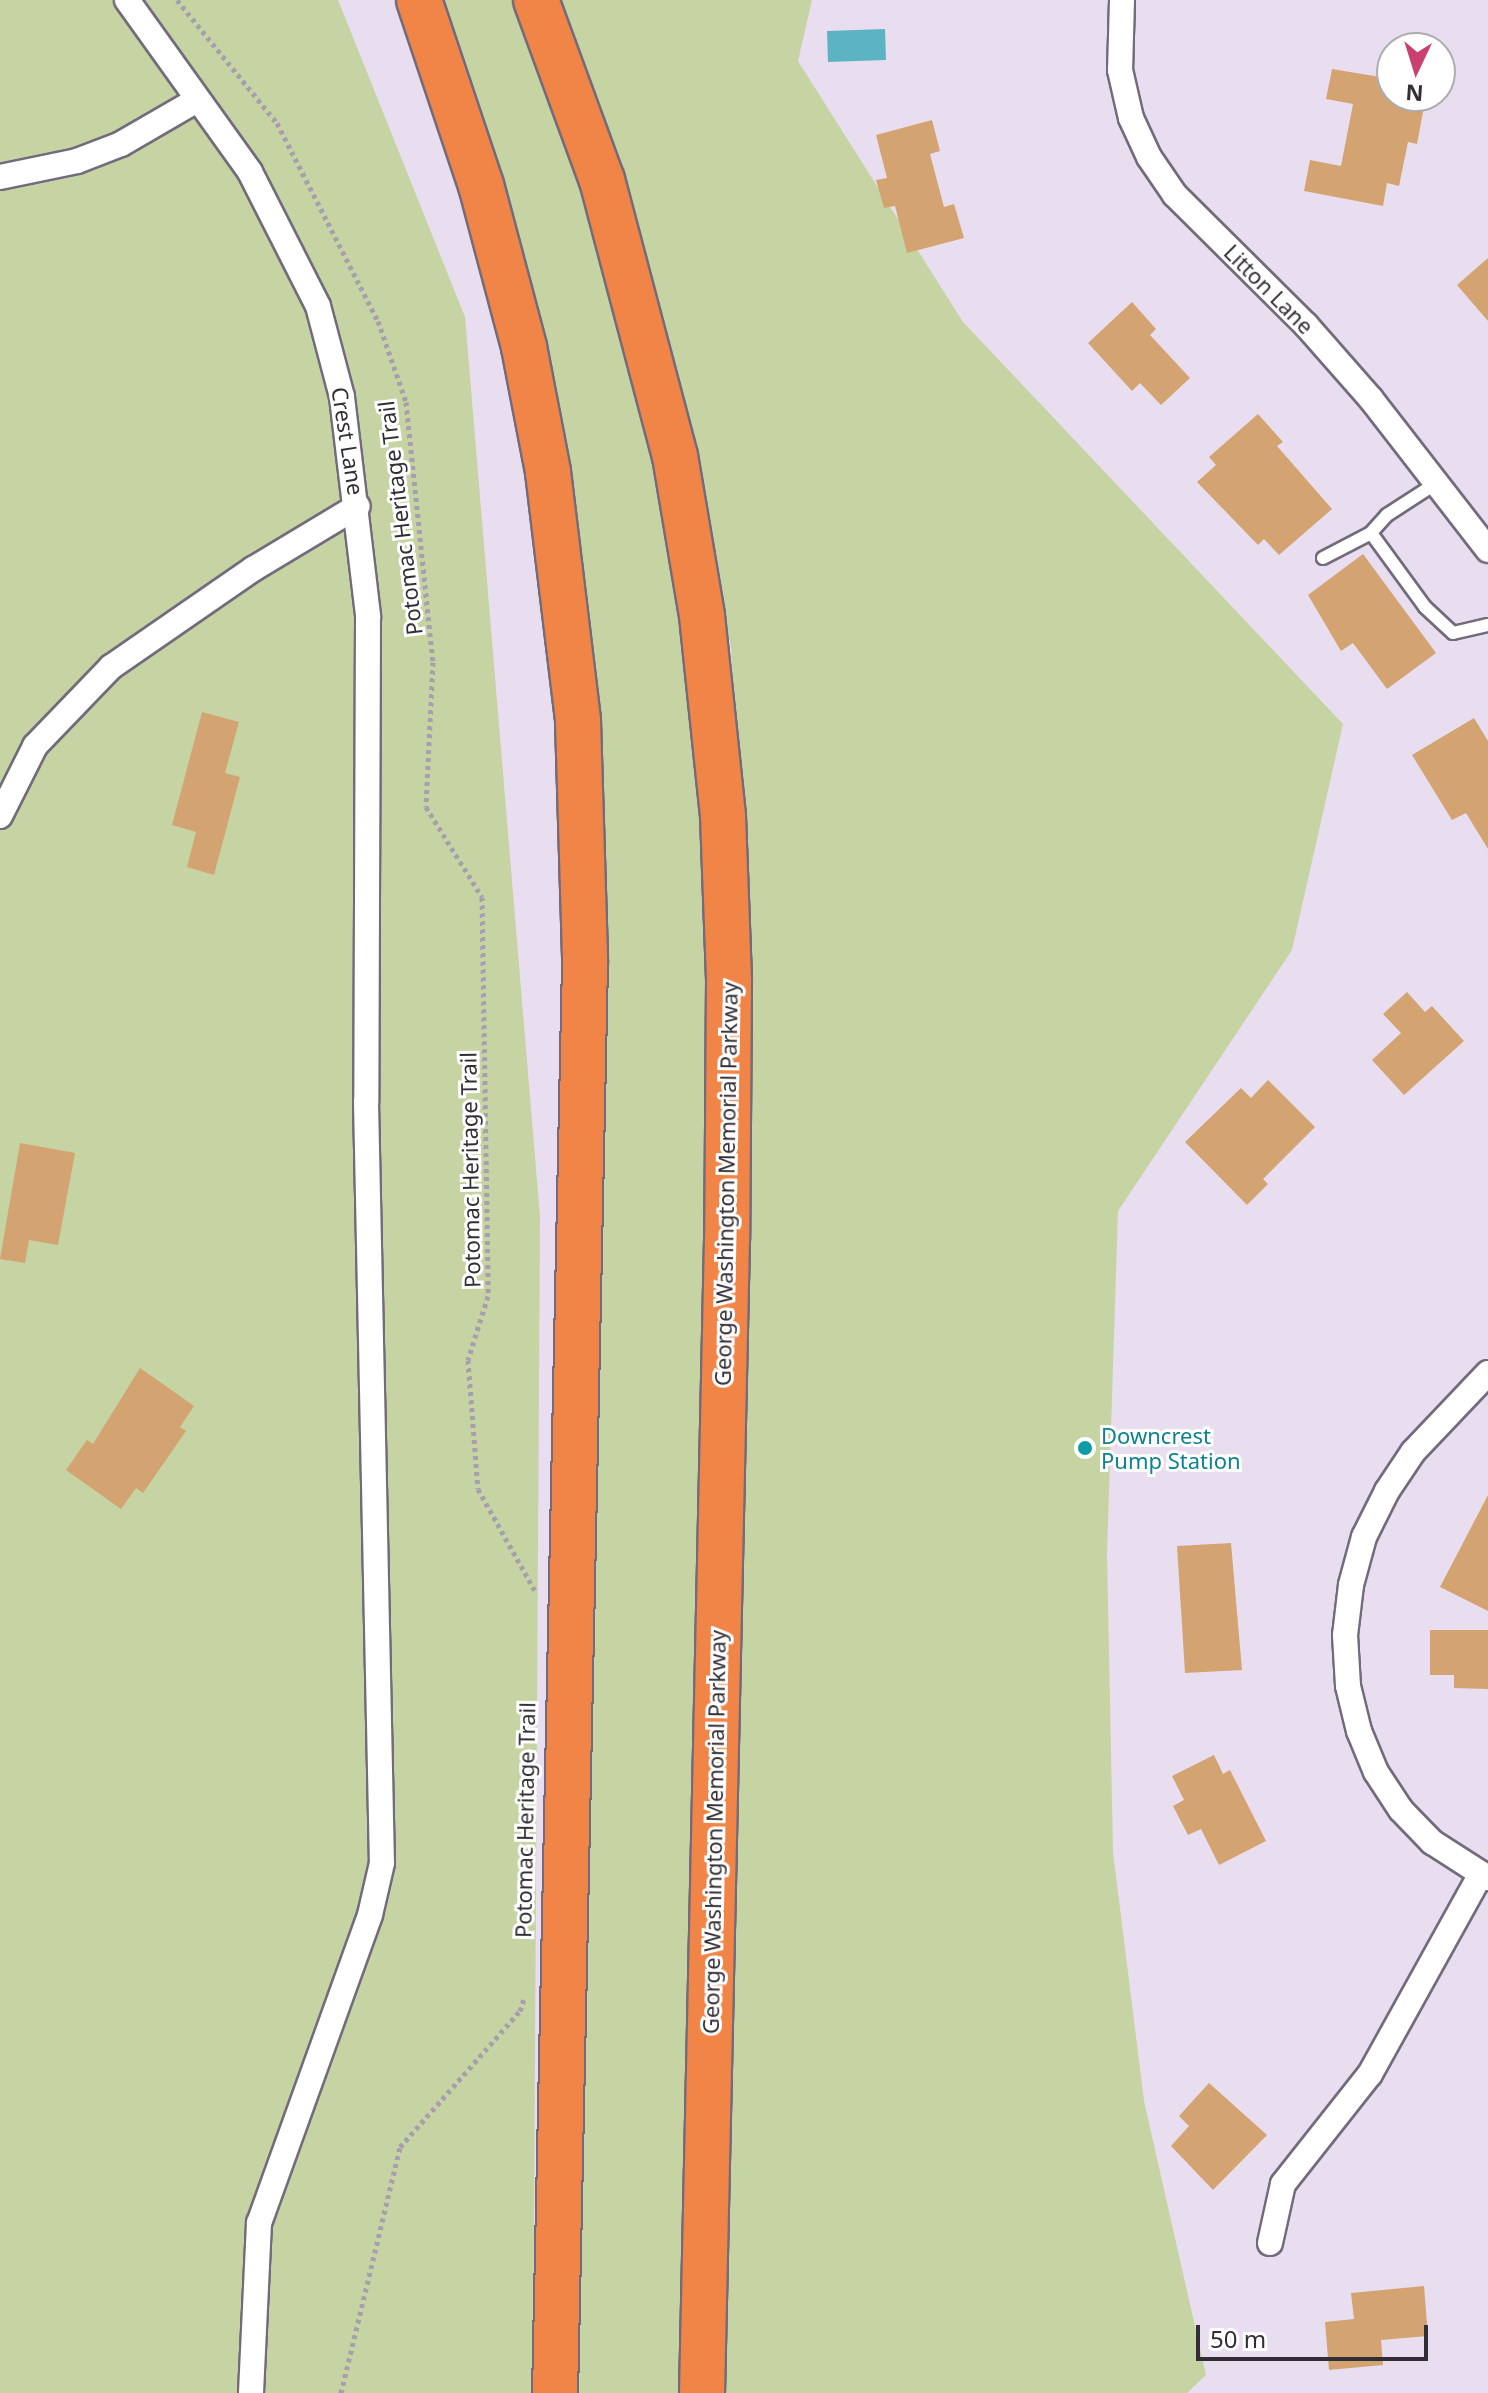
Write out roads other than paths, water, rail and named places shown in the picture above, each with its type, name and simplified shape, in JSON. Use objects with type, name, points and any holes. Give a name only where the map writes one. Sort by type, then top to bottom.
[{"type":"highway","points":[[419,0],[481,185],[524,347],[548,472],[578,721],[585,963],[555,2393]]},
{"type":"highway","name":"George Washington Memorial Parkway","points":[[536,0],[602,180],[675,456],[702,616],[723,816],[729,982],[727,1255],[702,2393]]},
{"type":"street","name":"Crest Lane","points":[[0,816],[35,746],[111,667],[253,569],[358,506],[342,397],[318,306],[250,172],[127,0]]},
{"type":"street","name":"Litton Lane","points":[[1122,0],[1120,70],[1131,118],[1149,157],[1175,195],[1306,325],[1438,482],[1488,550]]},
{"type":"street","points":[[0,177],[77,161],[121,144],[197,100]]},
{"type":"street","points":[[251,2393],[259,2223],[370,1915],[382,1863],[366,1102],[368,616],[358,506]]},
{"type":"street","points":[[1270,2243],[1283,2184],[1370,2074],[1484,1876],[1432,1842],[1401,1810],[1376,1772],[1348,1686],[1345,1635],[1358,1561],[1387,1491],[1413,1452],[1488,1373]]},
{"type":"lane","points":[[1323,558],[1371,533],[1387,515],[1438,482]]},
{"type":"lane","points":[[1371,533],[1425,607],[1453,633],[1488,625]]},
{"type":"water","points":[[885,29],[886,60],[828,62],[827,31]]},
{"type":"place","name":"Downcrest Pump Station","points":[[1085,1448]]}]
